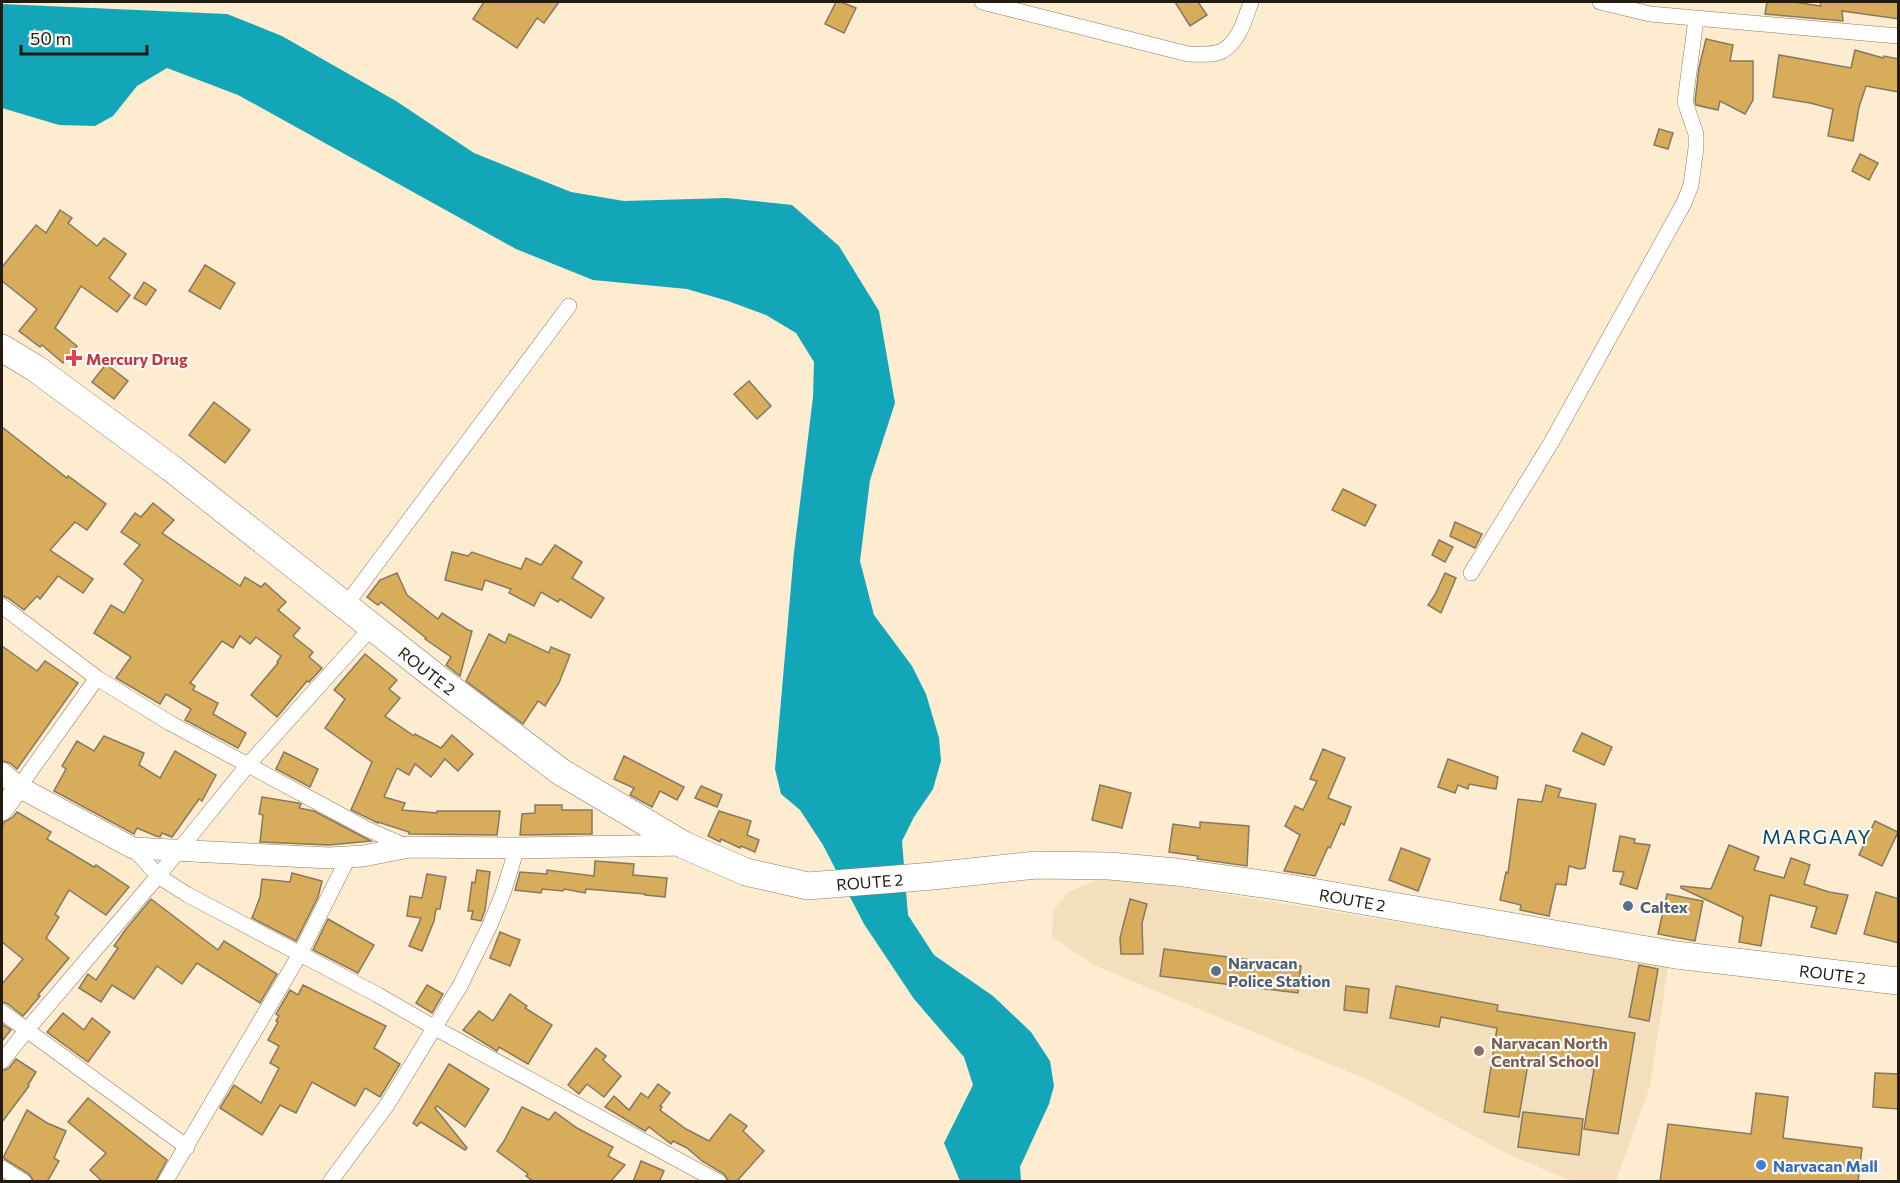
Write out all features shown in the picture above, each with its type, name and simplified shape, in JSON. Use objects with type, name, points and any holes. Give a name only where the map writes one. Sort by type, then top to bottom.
[{"type":"highway","name":"ROUTE 2","points":[[2,348],[35,368],[171,468],[345,606],[561,772],[684,845],[746,872],[808,886],[1036,865],[1109,866],[1176,872],[1283,887],[1676,955],[1899,981]]},
{"type":"street","points":[[982,2],[1188,54],[1210,54],[1222,51],[1234,41],[1251,2]]},
{"type":"street","points":[[1600,2],[1650,14],[1899,36]]},
{"type":"street","points":[[1471,573],[1551,443],[1684,203],[1691,185],[1696,148],[1696,134],[1685,102],[1696,19]]},
{"type":"street","points":[[345,606],[569,306]]},
{"type":"street","points":[[2,606],[97,678],[170,723],[367,829],[409,847]]},
{"type":"street","points":[[2,1062],[26,1030],[180,850],[247,766],[372,627]]},
{"type":"street","points":[[2,810],[97,678]]},
{"type":"street","points":[[2,773],[19,787],[133,848],[158,876],[220,913],[378,995],[719,1182]]},
{"type":"street","points":[[133,848],[348,858],[409,847],[684,845]]},
{"type":"street","points":[[330,1182],[387,1105],[460,986],[490,925],[517,848]]},
{"type":"street","points":[[165,1182],[300,954],[348,858]]},
{"type":"street","points":[[2,1012],[187,1147]]},
{"type":"street","points":[[2,1168],[24,1182]]},
{"type":"shaded area","name":"Narvacan North Central School","points":[[1111,874],[1402,923],[1669,961],[1650,1086],[1616,1181],[1573,1182],[1506,1153],[1382,1086],[1094,965],[1052,937],[1053,911],[1068,892]]},
{"type":"water","points":[[2,4],[227,14],[282,36],[396,101],[474,153],[571,192],[624,201],[727,198],[792,205],[839,246],[879,311],[895,403],[870,480],[860,561],[874,615],[912,666],[926,694],[939,738],[941,761],[933,789],[914,817],[902,841],[908,915],[934,955],[993,996],[1031,1032],[1050,1061],[1054,1086],[1049,1104],[1020,1167],[1021,1181],[960,1181],[944,1143],[973,1085],[964,1057],[914,999],[864,924],[823,845],[800,810],[781,794],[775,769],[794,552],[813,397],[814,362],[796,333],[766,315],[728,301],[687,289],[593,280],[516,249],[238,95],[167,68],[137,86],[113,116],[95,126],[59,125],[2,108]]},
{"type":"building","points":[[484,2],[559,2],[544,23],[537,18],[517,48],[473,19]]},
{"type":"building","points":[[836,2],[856,8],[844,33],[825,24]]},
{"type":"building","points":[[1175,2],[1198,2],[1207,15],[1190,26]]},
{"type":"building","points":[[1767,2],[1794,2],[1821,6],[1820,2],[1899,2],[1899,19],[1842,11],[1843,21],[1765,14]]},
{"type":"building","points":[[1706,39],[1733,45],[1730,61],[1753,61],[1753,100],[1745,114],[1720,101],[1718,110],[1696,105],[1699,68]]},
{"type":"building","points":[[1855,50],[1883,58],[1884,56],[1899,59],[1899,92],[1866,86],[1859,107],[1853,141],[1828,136],[1833,109],[1773,97],[1779,55],[1851,68]]},
{"type":"building","points":[[1659,129],[1673,133],[1668,149],[1654,145]]},
{"type":"building","points":[[1860,154],[1878,163],[1869,180],[1852,171]]},
{"type":"building","points":[[60,210],[72,218],[68,223],[97,246],[104,238],[126,254],[109,278],[130,295],[117,312],[81,286],[55,328],[77,346],[63,363],[42,345],[40,347],[19,331],[37,309],[2,281],[2,267],[36,225],[46,233]]},
{"type":"building","points":[[205,265],[235,283],[220,309],[189,291]]},
{"type":"building","points":[[144,282],[156,290],[146,305],[134,298]]},
{"type":"building","points":[[106,364],[128,381],[114,399],[92,382]]},
{"type":"building","points":[[749,381],[771,406],[757,419],[734,394]]},
{"type":"building","points":[[214,402],[250,430],[225,463],[189,435]]},
{"type":"building","points":[[2,427],[67,478],[68,476],[106,504],[87,530],[75,522],[50,550],[93,579],[83,593],[58,576],[40,599],[37,596],[24,610],[2,596]]},
{"type":"building","points":[[1343,489],[1376,505],[1365,526],[1332,510]]},
{"type":"building","points":[[153,503],[174,520],[162,533],[240,586],[245,577],[261,587],[265,583],[286,602],[278,610],[300,628],[293,636],[313,652],[309,657],[322,668],[309,682],[307,681],[277,717],[251,695],[278,663],[281,656],[256,637],[250,644],[240,636],[233,648],[222,641],[190,683],[195,686],[193,690],[218,703],[213,714],[246,733],[238,748],[185,720],[191,709],[166,694],[160,704],[116,678],[131,657],[94,633],[111,605],[124,613],[143,580],[124,564],[140,545],[121,532],[135,513],[141,517]]},
{"type":"building","points":[[1455,522],[1482,534],[1475,548],[1450,536]]},
{"type":"building","points":[[1439,540],[1453,547],[1445,562],[1432,555]]},
{"type":"building","points":[[555,545],[582,562],[572,578],[604,598],[591,618],[560,599],[558,602],[541,592],[534,606],[509,593],[511,589],[485,580],[482,590],[445,580],[452,552],[468,556],[472,552],[521,569],[526,558],[541,565]]},
{"type":"building","points":[[397,573],[407,595],[438,619],[442,613],[472,631],[460,676],[446,665],[451,657],[425,639],[381,602],[378,605],[367,597],[380,580]]},
{"type":"building","points":[[1445,573],[1456,578],[1441,613],[1428,605]]},
{"type":"building","points":[[489,634],[505,643],[509,634],[549,653],[551,647],[570,655],[559,683],[545,706],[538,701],[523,724],[466,681]]},
{"type":"building","points":[[2,646],[37,671],[45,661],[78,683],[17,769],[10,763],[2,761]]},
{"type":"building","points":[[365,654],[397,680],[389,689],[400,698],[385,716],[414,736],[415,734],[441,748],[452,735],[473,754],[458,771],[445,759],[431,777],[415,764],[409,775],[397,768],[384,797],[405,803],[402,810],[437,813],[437,811],[500,811],[497,835],[409,834],[409,832],[378,823],[351,810],[372,762],[325,728],[345,699],[334,690]]},
{"type":"building","points":[[1582,733],[1612,747],[1604,765],[1573,751]]},
{"type":"building","points":[[104,736],[144,753],[139,765],[160,778],[175,751],[216,775],[202,801],[199,799],[172,837],[162,833],[160,837],[156,836],[137,828],[134,834],[54,791],[66,769],[62,766],[77,741],[94,751]]},
{"type":"building","points":[[1323,749],[1345,758],[1328,798],[1351,807],[1344,825],[1341,823],[1315,876],[1284,871],[1300,835],[1285,826],[1295,806],[1303,810],[1317,781],[1310,779]]},
{"type":"building","points":[[284,752],[318,769],[310,787],[276,769]]},
{"type":"building","points":[[624,756],[684,787],[677,800],[660,791],[652,807],[630,795],[634,788],[614,779]]},
{"type":"building","points":[[1448,759],[1498,777],[1496,789],[1469,784],[1468,789],[1458,785],[1455,793],[1438,787]]},
{"type":"building","points":[[1100,785],[1131,793],[1122,828],[1092,820]]},
{"type":"building","points":[[1546,785],[1561,789],[1558,797],[1596,804],[1585,868],[1569,866],[1566,885],[1556,884],[1549,916],[1520,910],[1521,905],[1500,900],[1506,872],[1508,873],[1518,799],[1542,802]]},
{"type":"building","points":[[701,786],[722,795],[717,807],[695,798]]},
{"type":"building","points":[[262,797],[301,804],[299,808],[314,811],[371,841],[329,845],[260,842],[263,815],[259,814]]},
{"type":"building","points":[[535,805],[562,805],[562,810],[592,810],[592,834],[520,835],[522,814],[535,813]]},
{"type":"building","points":[[719,811],[751,821],[747,835],[759,840],[755,852],[721,839],[720,842],[708,836]]},
{"type":"building","points":[[17,812],[51,832],[47,839],[94,867],[96,865],[129,887],[106,915],[69,890],[55,914],[59,917],[46,938],[69,958],[23,1016],[2,1002],[2,984],[23,959],[2,942],[2,827],[4,822]]},
{"type":"building","points":[[1875,821],[1898,832],[1882,866],[1859,855]]},
{"type":"building","points":[[1200,822],[1249,826],[1247,866],[1197,859],[1198,856],[1169,852],[1173,824],[1200,828]]},
{"type":"building","points":[[1620,836],[1635,839],[1634,843],[1650,845],[1637,889],[1620,884],[1624,872],[1613,871]]},
{"type":"building","points":[[1729,845],[1759,857],[1754,870],[1784,878],[1791,858],[1810,865],[1804,884],[1848,895],[1836,934],[1811,927],[1817,907],[1770,895],[1761,946],[1739,942],[1743,917],[1681,888],[1681,886],[1711,889]]},
{"type":"building","points":[[1401,848],[1430,859],[1418,891],[1389,880]]},
{"type":"building","points":[[595,861],[634,864],[633,875],[667,878],[665,897],[586,889],[585,893],[564,889],[563,891],[542,889],[541,893],[515,890],[520,872],[547,874],[547,870],[594,876]]},
{"type":"building","points":[[477,870],[490,872],[485,910],[481,921],[471,919],[473,911],[468,911],[472,882],[475,883]]},
{"type":"building","points":[[292,873],[322,881],[318,897],[296,941],[252,918],[260,897],[262,879],[290,882]]},
{"type":"building","points":[[427,874],[446,877],[440,909],[436,909],[434,921],[422,951],[409,946],[421,918],[407,916],[410,896],[422,898]]},
{"type":"building","points":[[1876,892],[1899,899],[1899,943],[1864,934]]},
{"type":"building","points":[[1667,894],[1703,901],[1695,941],[1658,934]]},
{"type":"building","points":[[151,899],[218,950],[224,941],[277,974],[260,1003],[197,963],[182,984],[157,966],[134,999],[112,985],[101,1002],[79,988],[88,974],[96,980],[118,948],[114,946]]},
{"type":"building","points":[[1130,899],[1147,904],[1142,923],[1143,954],[1121,954],[1120,938]]},
{"type":"building","points":[[328,919],[374,945],[358,973],[313,950]]},
{"type":"building","points":[[500,932],[520,940],[510,966],[490,958]]},
{"type":"building","points":[[1164,949],[1301,966],[1298,993],[1160,976]]},
{"type":"building","points":[[1639,965],[1658,969],[1649,1021],[1629,1017]]},
{"type":"building","points":[[303,985],[386,1026],[374,1048],[400,1064],[380,1097],[365,1088],[355,1106],[312,1082],[296,1113],[280,1105],[262,1135],[220,1108],[234,1085],[261,1103],[279,1068],[270,1063],[279,1046],[268,1040],[278,1022],[276,1021],[279,1016],[276,1014],[290,990],[298,995]]},
{"type":"building","points":[[427,985],[443,994],[432,1013],[416,1003]]},
{"type":"building","points":[[1346,986],[1369,989],[1367,1013],[1344,1010]]},
{"type":"building","name":"Narvacan North Central School","points":[[1396,986],[1498,1005],[1497,1011],[1635,1033],[1618,1134],[1584,1129],[1594,1069],[1529,1058],[1519,1117],[1484,1112],[1497,1028],[1441,1017],[1439,1027],[1390,1018]]},
{"type":"building","points":[[510,994],[527,1006],[525,1008],[552,1025],[528,1064],[499,1047],[497,1051],[463,1030],[479,1011],[493,1021]]},
{"type":"building","points":[[63,1013],[84,1030],[92,1018],[110,1032],[88,1062],[47,1032]]},
{"type":"building","points":[[2,1024],[11,1030],[2,1041]]},
{"type":"building","points":[[596,1048],[606,1056],[603,1060],[621,1076],[604,1097],[587,1084],[579,1094],[568,1085]]},
{"type":"building","points":[[16,1059],[36,1072],[29,1086],[2,1122],[2,1071],[9,1068]]},
{"type":"building","points":[[449,1064],[489,1089],[465,1127],[437,1106],[435,1108],[467,1148],[465,1150],[421,1122],[417,1126],[413,1123]]},
{"type":"building","points":[[1875,1073],[1899,1074],[1899,1109],[1873,1107]]},
{"type":"building","points":[[658,1084],[670,1093],[660,1106],[662,1107],[660,1110],[686,1129],[709,1141],[730,1114],[747,1126],[743,1131],[764,1151],[736,1182],[729,1182],[724,1174],[702,1161],[687,1148],[673,1141],[671,1144],[649,1127],[645,1131],[605,1107],[614,1096],[629,1110],[641,1093],[648,1098]]},
{"type":"building","name":"Narvacan Mall","points":[[1756,1093],[1788,1097],[1783,1138],[1862,1148],[1858,1182],[1660,1182],[1668,1124],[1751,1134]]},
{"type":"building","points":[[88,1098],[167,1160],[155,1182],[103,1182],[90,1170],[106,1153],[68,1122]]},
{"type":"building","points":[[522,1107],[549,1120],[555,1112],[577,1128],[613,1147],[608,1156],[625,1165],[610,1182],[534,1182],[526,1176],[528,1174],[497,1151]]},
{"type":"building","points":[[27,1110],[47,1123],[66,1131],[54,1158],[59,1161],[47,1182],[34,1182],[29,1174],[3,1158]]},
{"type":"building","points":[[1523,1112],[1583,1119],[1579,1155],[1518,1147]]},
{"type":"building","points":[[641,1161],[664,1171],[659,1182],[633,1182]]},
{"type":"place","name":"Mercury Drug","points":[[74,358]]},
{"type":"place","name":"Caltex","points":[[1628,906]]},
{"type":"place","name":"Narvacan Police Station","points":[[1216,971]]},
{"type":"place","name":"Narvacan North Central School","points":[[1479,1051]]},
{"type":"place","name":"Narvacan Mall","points":[[1761,1165]]},
{"type":"district","name":"MARGAAY","points":[[1817,836]]}]
